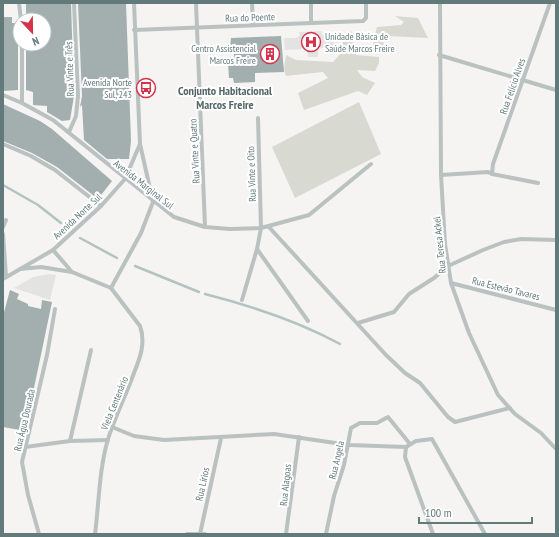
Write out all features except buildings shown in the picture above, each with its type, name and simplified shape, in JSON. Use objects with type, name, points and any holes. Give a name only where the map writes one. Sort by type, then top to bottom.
[{"type":"street","name":"Rua Vinte e Três","points":[[68,132],[76,116],[78,96],[74,3]]},
{"type":"street","name":"Avenida Norte Sul","points":[[134,3],[140,144],[153,202]]},
{"type":"street","name":"Rua Vinte e Quatro","points":[[196,3],[205,227]]},
{"type":"street","points":[[252,3],[253,26]]},
{"type":"street","points":[[311,3],[311,23]]},
{"type":"street","name":"Rua do Poente","points":[[134,30],[253,26],[365,19],[366,3]]},
{"type":"street","name":"Rua Teresa Ackel","points":[[440,3],[439,55],[441,175],[448,266],[451,283],[469,333],[498,395],[510,408],[541,433],[556,449]]},
{"type":"street","name":"Rua Felício Alves","points":[[492,174],[493,164],[550,3]]},
{"type":"street","points":[[22,52],[22,103]]},
{"type":"street","points":[[439,55],[556,90]]},
{"type":"street","name":"Avenida Marginal Sul","points":[[3,95],[22,103],[53,120],[153,202],[174,217],[205,227],[230,230],[261,228],[309,215],[371,164]]},
{"type":"street","name":"Rua Vinte e Oito","points":[[242,300],[257,249],[261,228],[258,118]]},
{"type":"street","points":[[3,144],[31,156],[55,170],[101,206]]},
{"type":"street","name":"Avenida Norte Sul","points":[[4,278],[53,250],[101,206],[125,179],[140,144]]},
{"type":"street","points":[[441,175],[488,172],[538,183]]},
{"type":"street","points":[[20,268],[41,266],[72,272],[111,288],[141,233],[153,202]]},
{"type":"street","points":[[3,227],[6,220]]},
{"type":"street","points":[[268,226],[386,355],[405,373],[420,383],[448,417],[455,422],[510,408]]},
{"type":"street","points":[[3,234],[4,278]]},
{"type":"street","points":[[358,323],[394,312],[409,294],[434,278],[448,266],[504,242],[521,239],[556,240]]},
{"type":"street","points":[[257,249],[308,321]]},
{"type":"street","points":[[53,250],[72,272]]},
{"type":"street","name":"Rua Estevão Tavares","points":[[451,283],[556,310]]},
{"type":"street","name":"Viela Centenário","points":[[95,534],[103,463],[108,440],[139,360],[144,338],[140,326],[111,288]]},
{"type":"street","name":"Rua Água Dourada","points":[[39,534],[24,477],[22,462],[47,355],[55,309]]},
{"type":"street","points":[[70,442],[91,350]]},
{"type":"street","name":"Rua Angela","points":[[326,534],[349,445],[350,430],[353,426],[377,423],[388,417],[410,444]]},
{"type":"street","points":[[112,427],[134,436],[160,439],[221,438],[274,434],[349,445],[406,447],[421,440],[432,439],[485,534]]},
{"type":"street","name":"Rua Lírios","points":[[200,534],[221,438]]},
{"type":"street","name":"Rua Alagoas","points":[[286,534],[298,438]]},
{"type":"street","points":[[25,447],[70,442],[108,440]]},
{"type":"street","points":[[406,447],[406,464],[433,534]]},
{"type":"street","points":[[187,534],[205,534]]},
{"type":"shaded area","points":[[395,16],[418,18],[428,38],[387,36],[380,51],[374,48],[373,42],[377,27],[401,25],[404,22]]},
{"type":"shaded area","name":"Unidade Básica de Saúde Marcos Freire","points":[[321,31],[322,35],[338,35],[338,47],[318,48],[318,57],[308,57],[307,49],[285,50],[284,38],[296,38],[300,35],[299,32]]},
{"type":"shaded area","points":[[351,31],[356,55],[379,57],[379,63],[375,71],[357,70],[362,77],[375,83],[367,95],[358,91],[304,110],[298,93],[328,78],[323,72],[286,76],[284,69],[286,55],[296,60],[333,62],[343,51],[342,34]]},
{"type":"shaded area","points":[[359,102],[381,154],[295,198],[272,147]]},
{"type":"shaded area","points":[[49,274],[56,275],[50,300],[14,288],[33,277]]},
{"type":"waterway","points":[[3,185],[38,205],[61,223]]},
{"type":"waterway","points":[[80,238],[117,258]]},
{"type":"waterway","points":[[135,266],[199,292]]},
{"type":"waterway","points":[[205,294],[291,321],[340,344]]},
{"type":"place","name":"Unidade Básica de Saúde Marcos Freire","points":[[311,42]]},
{"type":"place","name":"Centro Assistencial Marcos Freire","points":[[270,54]]},
{"type":"place","name":"Avenida Norte Sul, 243","points":[[146,88]]},
{"type":"district","name":"Conjunto Habitacional Marcos Freire","points":[[225,98]]}]
